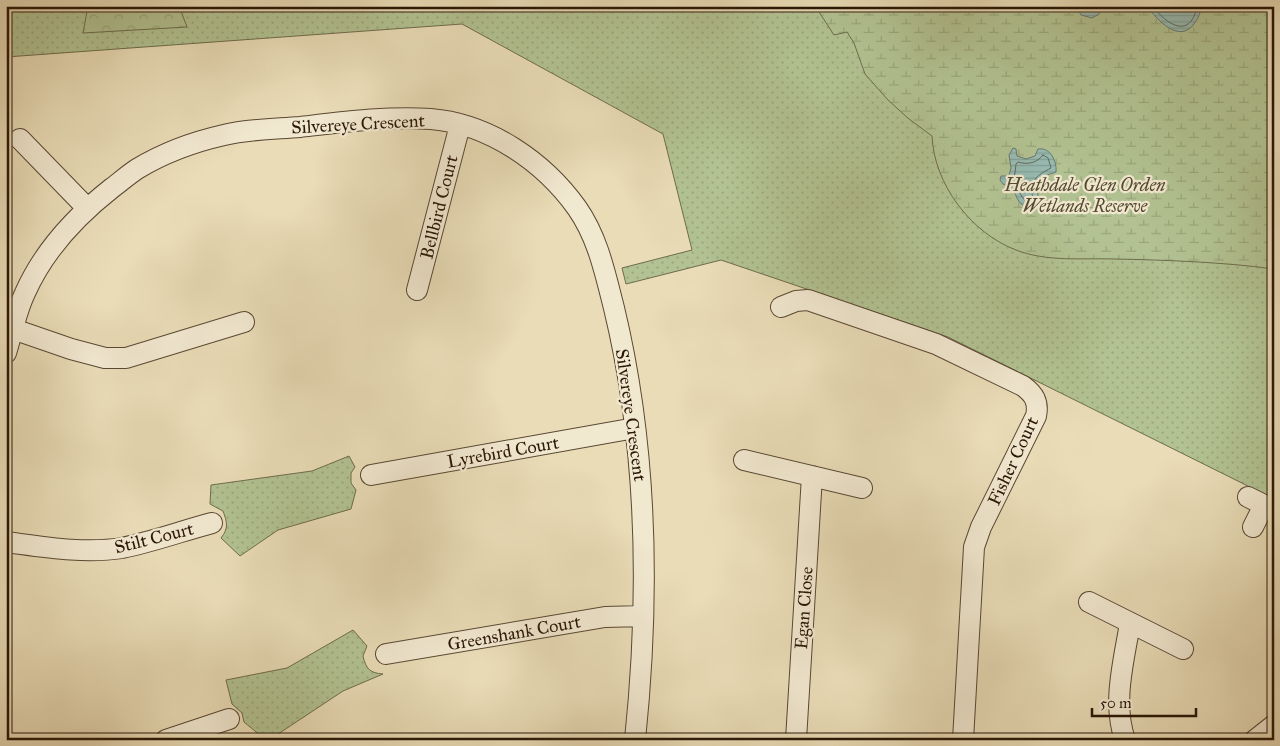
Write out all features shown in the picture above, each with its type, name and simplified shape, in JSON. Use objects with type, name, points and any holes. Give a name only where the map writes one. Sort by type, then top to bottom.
[{"type":"street","name":"Silvereye Crescent","points":[[6,354],[24,296],[41,261],[61,236],[87,208],[135,170],[173,149],[227,134],[409,118],[460,124],[495,137],[524,154],[553,178],[577,208],[589,227],[600,252],[619,332],[635,428],[644,529],[642,677],[635,740]]},
{"type":"street","name":"Bellbird Court","points":[[417,290],[460,124]]},
{"type":"street","points":[[20,139],[87,208]]},
{"type":"street","name":"Fisher Court","points":[[780,307],[796,301],[808,300],[936,344],[1022,386],[1030,391],[1037,403],[1036,416],[974,547],[962,740]]},
{"type":"street","points":[[13,329],[71,349],[105,358],[126,358],[244,322]]},
{"type":"street","name":"Lyrebird Court","points":[[371,475],[635,428]]},
{"type":"street","points":[[744,460],[862,488]]},
{"type":"street","name":"Egan Close","points":[[796,740],[812,476]]},
{"type":"street","points":[[1252,527],[1262,504]]},
{"type":"street","name":"Stilt Court","points":[[6,542],[96,550],[122,548],[212,523]]},
{"type":"street","points":[[1089,602],[1183,649]]},
{"type":"street","name":"Greenshank Court","points":[[386,654],[605,617],[642,616]]},
{"type":"street","points":[[1125,740],[1118,710],[1130,623]]},
{"type":"street","points":[[166,740],[229,719]]},
{"type":"street","points":[[1255,740],[1274,725]]},
{"type":"green space","name":"Heathdale Glen Orden Wetlands Reserve","points":[[6,6],[1274,6],[1274,499],[948,337],[721,260],[626,284],[622,268],[692,250],[663,134],[462,24],[6,57]]},
{"type":"green space","points":[[88,6],[179,6],[187,27],[83,33]]},
{"type":"green space","points":[[818,6],[1274,6],[1274,269],[1194,262],[1052,258],[1028,254],[1000,242],[984,232],[958,205],[940,172],[934,154],[932,136],[888,100],[865,74],[854,43],[847,32],[834,35],[819,12]]},
{"type":"green space","points":[[349,456],[355,467],[351,473],[351,483],[356,490],[351,509],[278,530],[240,556],[221,538],[226,528],[226,522],[223,511],[210,504],[211,485],[312,471]]},
{"type":"green space","points":[[353,630],[367,646],[363,656],[367,667],[375,673],[383,674],[343,691],[269,740],[266,740],[244,722],[242,713],[232,704],[226,680],[287,668]]},
{"type":"water","points":[[1076,6],[1104,6],[1099,14],[1092,18],[1081,15]]},
{"type":"water","points":[[1147,6],[1201,6],[1194,24],[1188,30],[1182,32],[1175,31],[1162,23]]},
{"type":"water","points":[[1013,148],[1016,149],[1017,156],[1026,159],[1035,156],[1038,149],[1043,149],[1050,153],[1054,160],[1056,172],[1040,179],[1038,192],[1040,202],[1038,205],[1024,206],[1017,198],[1013,189],[1003,184],[1000,180],[1001,176],[1009,175],[1011,168],[1009,155]]}]
